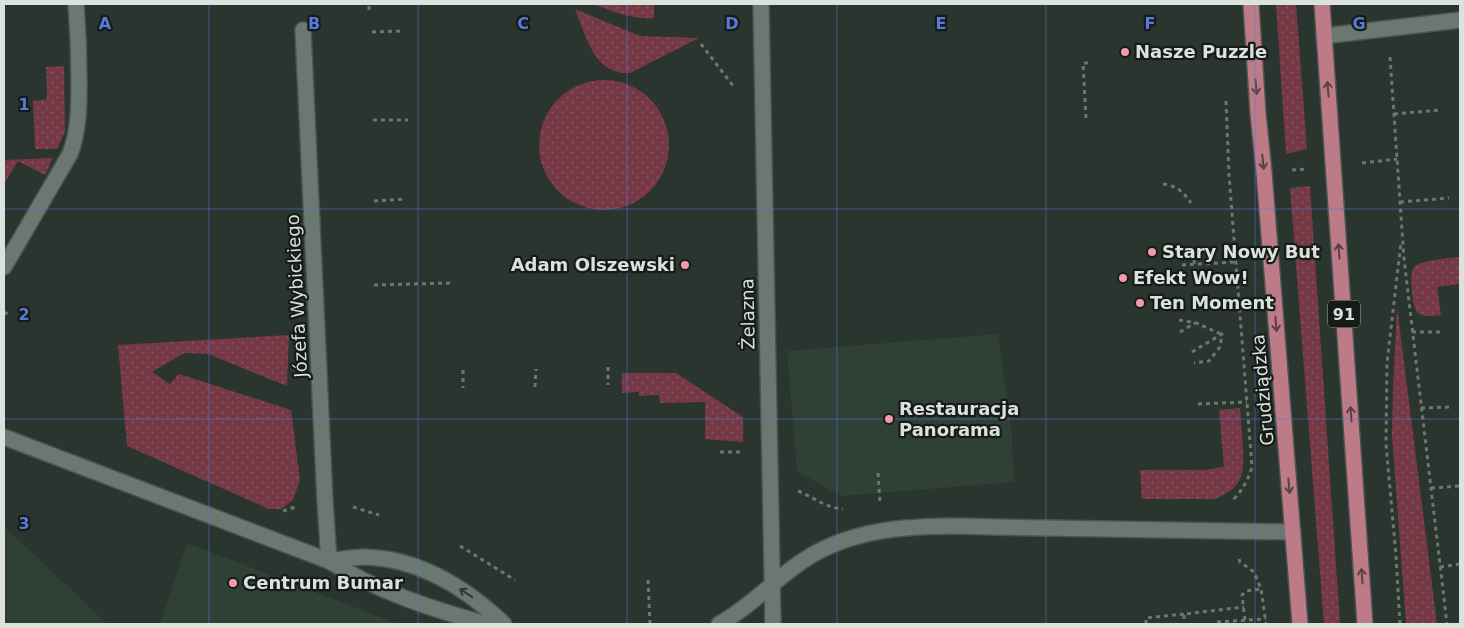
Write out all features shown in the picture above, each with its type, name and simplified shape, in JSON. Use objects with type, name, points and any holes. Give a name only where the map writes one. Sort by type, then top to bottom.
[{"type":"main road","name":"Grudziądzka","points":[[1251,4],[1258,113],[1300,624]]},
{"type":"main road","name":"91","points":[[1322,4],[1365,624]]},
{"type":"street","points":[[4,267],[70,154],[76,136],[79,105],[79,44],[76,4]]},
{"type":"street","name":"Żelazna","points":[[761,4],[773,624]]},
{"type":"street","points":[[1324,36],[1460,20]]},
{"type":"street","name":"Józefa Wybickiego","points":[[303,30],[324,491],[329,561]]},
{"type":"street","points":[[4,436],[329,561],[345,572],[408,599],[486,624]]},
{"type":"street","points":[[719,624],[754,600],[772,583],[812,554],[833,544],[889,529],[944,525],[1003,528],[1293,532]]},
{"type":"street","points":[[329,561],[362,557],[380,558],[422,569],[455,585],[504,624]]},
{"type":"path","points":[[368,10],[369,4]]},
{"type":"path","points":[[1387,29],[1402,234],[1447,624]]},
{"type":"path","points":[[372,32],[404,31]]},
{"type":"path","points":[[1086,118],[1083,63],[1091,62]]},
{"type":"path","points":[[1226,95],[1229,175],[1252,467],[1244,487],[1234,499],[1240,562]]},
{"type":"path","points":[[1394,114],[1440,110]]},
{"type":"path","points":[[373,120],[408,120]]},
{"type":"path","points":[[1163,184],[1171,185],[1183,192],[1191,203]]},
{"type":"path","points":[[1400,202],[1449,198]]},
{"type":"path","points":[[374,201],[404,199]]},
{"type":"path","points":[[1400,624],[1386,436],[1386,364],[1402,234]]},
{"type":"path","points":[[1168,246],[1186,248],[1192,254],[1195,265]]},
{"type":"path","points":[[1182,265],[1236,262]]},
{"type":"path","points":[[374,285],[452,283]]},
{"type":"path","points":[[4,312],[10,315]]},
{"type":"path","points":[[1179,320],[1196,323],[1222,334]]},
{"type":"path","points":[[1180,332],[1196,323]]},
{"type":"path","points":[[1412,332],[1442,332]]},
{"type":"path","points":[[1192,352],[1222,334]]},
{"type":"path","points":[[1194,364],[1209,361],[1220,347],[1222,334]]},
{"type":"path","points":[[608,367],[608,384]]},
{"type":"path","points":[[535,387],[536,369]]},
{"type":"path","points":[[463,370],[463,388]]},
{"type":"path","points":[[1198,404],[1247,402]]},
{"type":"path","points":[[1421,408],[1452,407]]},
{"type":"path","points":[[720,452],[747,452]]},
{"type":"path","points":[[878,473],[880,502]]},
{"type":"path","points":[[1431,488],[1460,486]]},
{"type":"path","points":[[460,546],[515,580]]},
{"type":"path","points":[[1233,560],[1240,562],[1254,572],[1262,589],[1266,624]]},
{"type":"path","points":[[1440,567],[1460,564]]},
{"type":"path","points":[[648,580],[650,624]]},
{"type":"path","points":[[1245,620],[1242,595],[1246,591],[1262,589]]},
{"type":"path","points":[[1146,624],[1146,618],[1244,607]]},
{"type":"path","points":[[1184,614],[1184,619]]},
{"type":"path","points":[[1217,622],[1266,619]]},
{"type":"shaded area","points":[[594,4],[654,4],[654,18],[631,17]]},
{"type":"shaded area","points":[[1276,4],[1296,4],[1307,149],[1286,154]]},
{"type":"shaded area","points":[[575,9],[640,36],[699,38],[630,73],[618,72],[608,68],[593,52]]},
{"type":"shaded area","points":[[64,66],[65,132],[57,149],[35,149],[33,101],[47,99],[46,67]]},
{"type":"shaded area","points":[[604,80],[629,85],[650,99],[664,120],[669,145],[664,170],[650,191],[629,205],[604,210],[579,205],[558,191],[544,170],[539,145],[544,120],[558,99],[579,85]]},
{"type":"shaded area","points":[[53,158],[45,175],[18,161],[4,184],[4,160]]},
{"type":"shaded area","points":[[1310,186],[1340,624],[1324,624],[1290,188]]},
{"type":"shaded area","points":[[1460,257],[1460,284],[1437,287],[1441,315],[1420,315],[1414,305],[1412,290],[1412,270],[1414,267],[1429,261]]},
{"type":"shaded area","points":[[1397,306],[1437,624],[1406,624],[1392,435]]},
{"type":"shaded area","points":[[998,334],[1012,436],[1015,482],[841,496],[797,471],[787,351]]},
{"type":"shaded area","points":[[289,335],[287,386],[208,354],[184,353],[152,372],[170,384],[179,374],[291,410],[300,480],[293,500],[281,509],[269,509],[127,446],[118,345]]},
{"type":"shaded area","points":[[622,373],[676,373],[743,417],[743,442],[705,439],[705,402],[660,403],[659,395],[639,396],[639,392],[622,393]]},
{"type":"shaded area","points":[[1240,408],[1243,462],[1241,476],[1234,487],[1215,499],[1142,499],[1140,470],[1205,470],[1224,467],[1219,410]]},
{"type":"shaded area","points":[[4,526],[107,624],[4,624]]},
{"type":"shaded area","name":"Centrum Bumar","points":[[187,543],[398,624],[160,624]]},
{"type":"place","name":"Nasze Puzzle","points":[[1125,52]]},
{"type":"place","name":"Stary Nowy But","points":[[1152,252]]},
{"type":"place","name":"Adam Olszewski","points":[[685,265]]},
{"type":"place","name":"Efekt Wow!","points":[[1123,278]]},
{"type":"place","name":"Ten Moment","points":[[1140,303]]},
{"type":"place","name":"Restauracja Panorama","points":[[889,419]]},
{"type":"place","name":"Centrum Bumar","points":[[233,583]]}]
